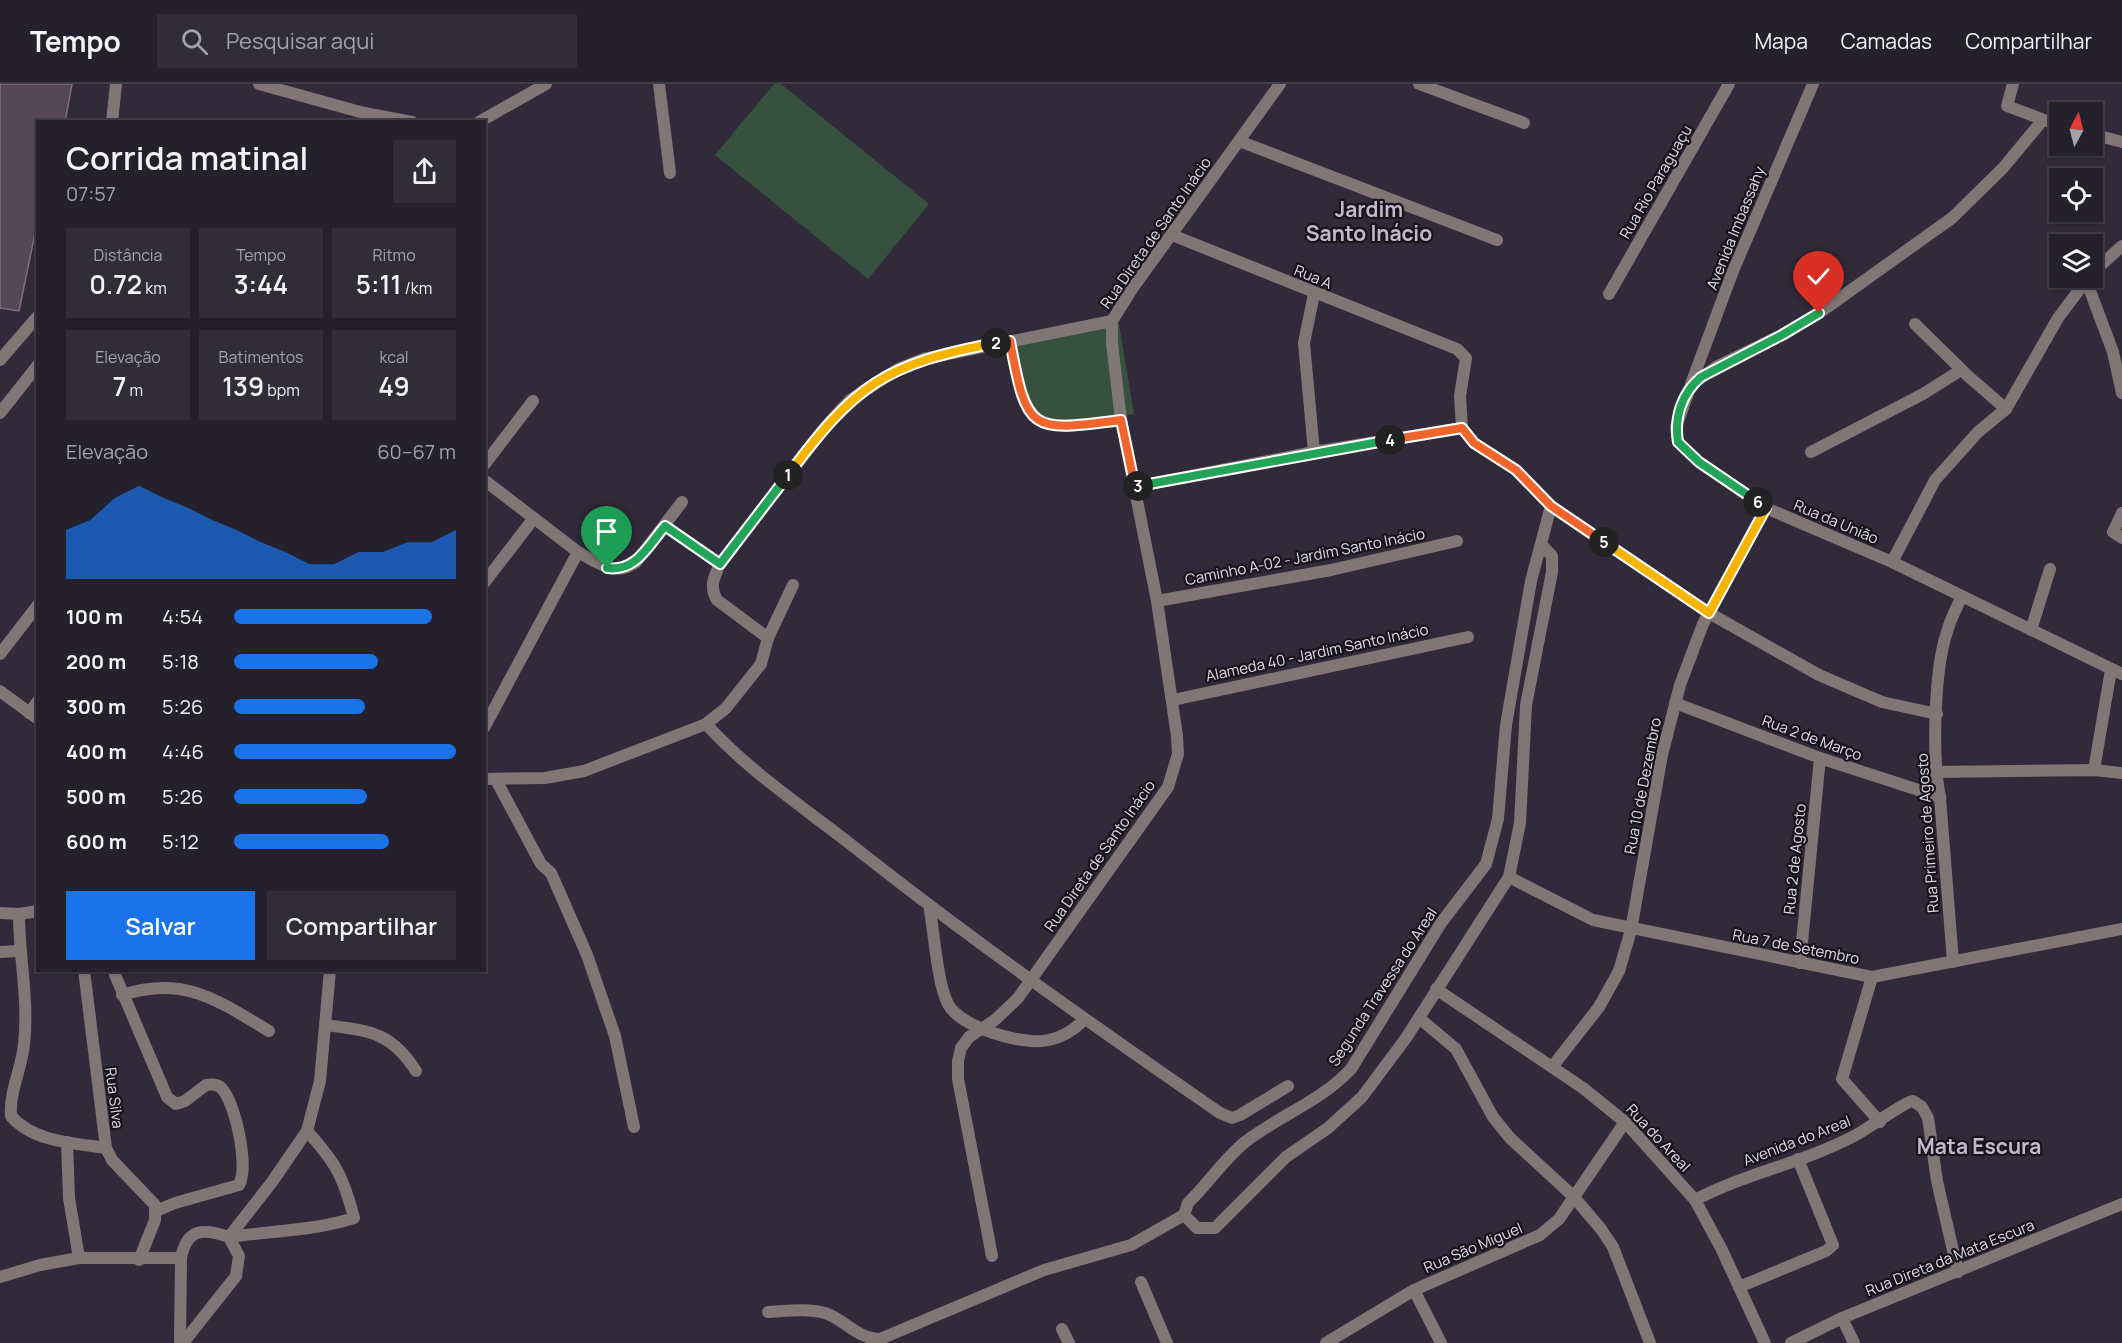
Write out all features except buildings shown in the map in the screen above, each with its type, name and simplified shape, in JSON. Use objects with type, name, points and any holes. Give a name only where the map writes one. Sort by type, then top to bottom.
[{"type":"street","points":[[112,120],[116,84]]},
{"type":"street","points":[[259,84],[364,113],[401,120]]},
{"type":"street","points":[[483,120],[546,84]]},
{"type":"street","points":[[659,84],[670,173]]},
{"type":"street","name":"Rua Direta de Santo Inácio","points":[[992,1256],[958,1079],[961,1048],[969,1037],[1007,1010],[1031,980],[1168,787],[1178,754],[1173,699],[1157,601],[1121,420],[1112,352],[1112,321],[1280,84]]},
{"type":"street","points":[[1419,84],[1524,123]]},
{"type":"street","name":"Rua Rio Paraguaçu","points":[[1609,294],[1729,84]]},
{"type":"street","name":"Avenida Imbassahy","points":[[1691,385],[1733,271],[1813,84]]},
{"type":"street","points":[[2013,84],[2007,106],[2049,123]]},
{"type":"street","points":[[1691,385],[1716,367],[1782,335],[1819,313],[1952,218],[2003,168],[2042,121]]},
{"type":"street","points":[[2103,138],[2122,142]]},
{"type":"street","points":[[1239,141],[1497,240]]},
{"type":"street","name":"Rua A","points":[[1172,235],[1314,294],[1457,349],[1466,358],[1460,396],[1462,428]]},
{"type":"street","points":[[2103,264],[2122,246]]},
{"type":"street","points":[[1892,562],[1935,480],[1978,432],[2006,409],[2058,318],[2081,288]]},
{"type":"street","points":[[2093,288],[2113,352],[2122,393]]},
{"type":"street","points":[[1314,294],[1304,343],[1314,452]]},
{"type":"street","points":[[0,360],[36,318]]},
{"type":"street","points":[[768,638],[717,600],[712,587],[720,564],[826,426],[850,400],[874,382],[923,359],[1112,321]]},
{"type":"street","points":[[1915,324],[1961,370],[2006,409]]},
{"type":"street","points":[[1010,341],[1020,392],[1027,409],[1037,421],[1068,427],[1121,420]]},
{"type":"street","points":[[0,413],[36,368]]},
{"type":"street","points":[[1811,452],[1923,394],[1961,370]]},
{"type":"street","name":"Rua da União","points":[[1691,385],[1678,416],[1678,442],[1699,462],[1766,508],[1892,562],[1961,598],[2117,672]]},
{"type":"street","points":[[486,462],[533,401]]},
{"type":"street","points":[[1135,487],[1314,452],[1462,428],[1474,443],[1516,470],[1551,506],[1709,613],[1819,675],[1882,702],[1937,714]]},
{"type":"street","points":[[486,482],[578,552],[607,568],[628,568],[636,562],[681,502]]},
{"type":"street","name":"Segunda Travessa do Areal","points":[[1184,1215],[1188,1203],[1244,1143],[1314,1101],[1351,1069],[1441,923],[1486,864],[1498,819],[1506,725],[1530,581],[1551,506]]},
{"type":"street","name":"Rua 10 de Dezembro","points":[[1552,1067],[1584,1027],[1608,991],[1627,951],[1662,755],[1675,703],[1695,642],[1766,508]]},
{"type":"street","points":[[2122,513],[2114,532],[2122,538]]},
{"type":"street","points":[[486,580],[534,518]]},
{"type":"street","points":[[665,526],[720,564]]},
{"type":"street","name":"Caminho A-02 - Jardim Santo Inácio","points":[[1157,601],[1331,570],[1457,541]]},
{"type":"street","points":[[768,1312],[808,1310],[827,1314],[866,1339],[880,1339],[1044,1270],[1122,1248],[1184,1215],[1202,1230],[1215,1228],[1286,1157],[1328,1128],[1362,1097],[1419,1018],[1509,876],[1520,823],[1526,705],[1553,564],[1552,556],[1541,544]]},
{"type":"street","points":[[486,724],[578,552]]},
{"type":"street","points":[[2031,630],[2050,569]]},
{"type":"street","points":[[634,1127],[615,1036],[587,955],[554,879],[541,864],[490,779],[544,778],[584,771],[706,724],[726,708],[761,664],[768,638],[793,585]]},
{"type":"street","name":"Rua Primeiro de Agosto","points":[[1953,962],[1940,797],[1935,772],[1940,657],[1947,631],[1961,598]]},
{"type":"street","points":[[0,654],[36,608]]},
{"type":"street","name":"Alameda 40 - Jardim Santo Inácio","points":[[1173,699],[1468,637]]},
{"type":"street","points":[[2094,770],[2117,672]]},
{"type":"street","points":[[0,691],[33,716]]},
{"type":"street","name":"Rua 2 de Março","points":[[1675,703],[1820,758],[1940,797]]},
{"type":"street","points":[[706,724],[758,773],[929,905],[1084,1020],[1226,1116],[1240,1115],[1288,1086]]},
{"type":"street","name":"Rua 2 de Agosto","points":[[1800,963],[1820,758]]},
{"type":"street","points":[[1935,772],[2094,770],[2122,773]]},
{"type":"street","name":"Rua 7 de Setembro","points":[[1509,876],[1593,920],[1631,930],[1872,977],[2122,929]]},
{"type":"street","points":[[929,905],[944,993],[956,1014],[980,1028],[1031,1041],[1048,1040],[1073,1031],[1084,1020]]},
{"type":"street","points":[[0,913],[19,914],[36,911]]},
{"type":"street","points":[[19,914],[19,951],[25,1017],[24,1045],[10,1116],[33,1132],[68,1142],[106,1148]]},
{"type":"street","points":[[0,952],[19,951]]},
{"type":"street","name":"Rua Silva","points":[[84,972],[106,1148],[112,1160],[150,1198],[156,1211]]},
{"type":"street","points":[[114,972],[166,1097],[176,1104],[185,1101],[206,1085],[219,1086],[224,1091],[231,1107],[244,1172],[239,1185],[175,1203],[156,1211],[139,1260]]},
{"type":"street","points":[[229,1237],[272,1182],[307,1131],[320,1081],[330,972]]},
{"type":"street","points":[[1872,977],[1842,1079],[1880,1122]]},
{"type":"street","points":[[122,994],[146,987],[172,986],[200,993],[269,1030]]},
{"type":"street","name":"Rua do Areal","points":[[1436,989],[1552,1067],[1625,1122],[1695,1200],[1765,1343]]},
{"type":"street","points":[[1419,1018],[1456,1049],[1493,1117],[1510,1138],[1588,1211],[1613,1247],[1650,1343]]},
{"type":"street","points":[[326,1025],[381,1035],[403,1051],[416,1071]]},
{"type":"street","name":"Avenida do Areal","points":[[1695,1200],[1758,1172],[1835,1145],[1880,1122],[1905,1102],[1916,1102],[1928,1118],[1937,1181],[1958,1272]]},
{"type":"street","name":"Rua São Miguel","points":[[1326,1343],[1414,1290],[1540,1235],[1558,1219],[1625,1122]]},
{"type":"street","points":[[181,1343],[181,1258],[183,1245],[189,1236],[214,1232],[229,1237],[291,1228],[309,1230],[354,1218],[345,1181],[332,1158],[307,1131]]},
{"type":"street","points":[[68,1142],[69,1198],[79,1258]]},
{"type":"street","points":[[1739,1287],[1826,1251],[1833,1245],[1798,1159]]},
{"type":"street","name":"Rua Direta da Mata Escura","points":[[1791,1343],[1842,1318],[2122,1204]]},
{"type":"street","points":[[181,1343],[236,1276],[238,1256],[229,1237]]},
{"type":"street","points":[[0,1277],[39,1265],[79,1258],[139,1260],[181,1258]]},
{"type":"street","points":[[1141,1282],[1167,1343]]},
{"type":"street","points":[[1414,1290],[1441,1343]]},
{"type":"street","points":[[1842,1318],[1854,1343]]},
{"type":"street","points":[[1062,1329],[1069,1343]]},
{"type":"green space","points":[[774,84],[781,84],[929,204],[868,279],[715,155]]},
{"type":"green space","points":[[1119,324],[1134,414],[1074,422],[1043,417],[1032,410],[1025,399],[1021,385],[1014,338]]},
{"type":"district","name":"Jardim Santo Inácio","points":[[1369,222]]},
{"type":"district","name":"Mata Escura","points":[[1979,1147]]},
{"type":"route","points":[[607,568],[620,570],[628,568],[636,562],[665,526],[720,564],[826,426],[850,400],[874,382],[923,359],[1010,341],[1020,392],[1027,409],[1037,421],[1051,426],[1068,427],[1121,420],[1135,487],[1314,452],[1462,428],[1474,443],[1516,470],[1551,506],[1709,613],[1766,508],[1699,462],[1678,442],[1676,427],[1678,416],[1691,385],[1701,377],[1819,313]]}]
